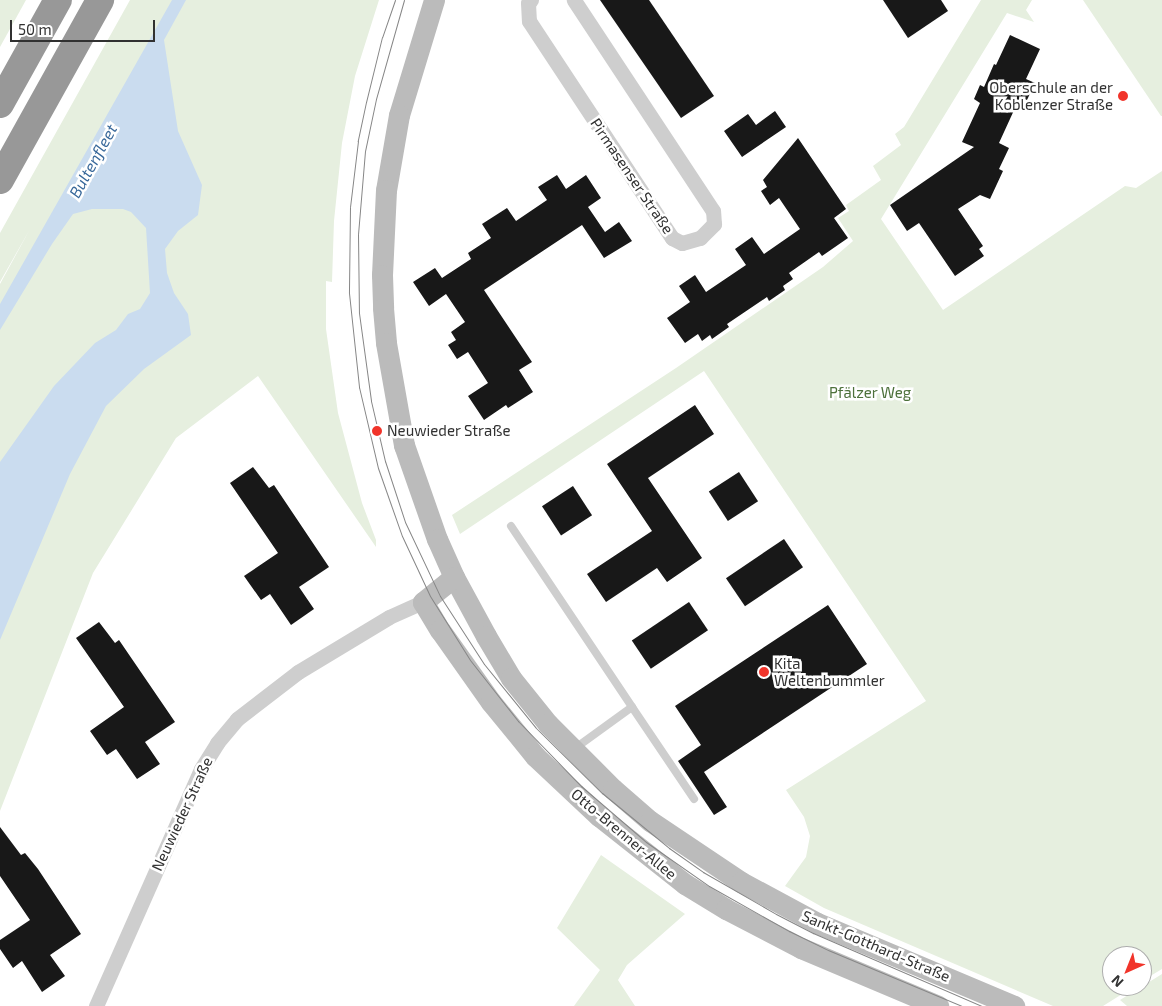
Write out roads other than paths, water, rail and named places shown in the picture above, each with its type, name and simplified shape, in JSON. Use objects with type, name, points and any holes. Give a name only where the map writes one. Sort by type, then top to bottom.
[{"type":"highway","points":[[0,104],[58,0]]},
{"type":"highway","points":[[0,180],[100,0]]},
{"type":"street","name":"Otto-Brenner-Allee","points":[[434,0],[413,67],[394,143],[386,190],[382,292],[386,343],[404,445],[437,539],[454,577],[511,678],[548,724],[573,750],[650,821],[741,882]]},
{"type":"street","name":"Pirmasenser Straße","points":[[531,0],[528,3],[529,21],[672,238],[682,243],[700,238],[714,224],[713,211],[574,0]]},
{"type":"street","points":[[423,602],[454,577]]},
{"type":"street","name":"Otto-Brenner-Allee","points":[[423,602],[440,630],[491,702],[535,756],[599,816],[685,884],[719,905],[801,948],[872,978]]},
{"type":"street","name":"Neuwieder Straße","points":[[96,1006],[198,777],[217,743],[237,719],[298,672],[389,617],[423,602]]},
{"type":"street","name":"Sankt-Gotthard-Straße","points":[[741,882],[817,923],[1014,1006]]},
{"type":"street","name":"Sankt-Gotthard-Straße","points":[[872,978],[938,1006]]},
{"type":"lane","points":[[511,526],[694,799]]},
{"type":"lane","points":[[573,750],[632,707]]},
{"type":"water","name":"Bultenfleet","points":[[172,0],[186,0],[164,40],[178,131],[202,185],[198,215],[178,231],[165,249],[167,273],[174,293],[188,314],[191,335],[144,369],[106,406],[70,474],[0,640],[0,462],[54,386],[95,343],[116,330],[128,314],[140,309],[150,293],[146,228],[131,212],[123,209],[92,209],[73,214],[52,244],[0,330],[0,304]]},
{"type":"tram line","points":[[395,0],[382,37],[358,141],[350,207],[349,293],[359,387],[378,468],[402,536],[430,596],[470,660],[518,721],[581,786],[646,842],[709,886],[789,931],[828,950],[962,1006]]},
{"type":"tram line","points":[[404,0],[376,99],[365,151],[358,234],[359,313],[371,401],[385,461],[405,522],[440,596],[484,664],[536,728],[602,793],[669,848],[703,872],[813,933],[982,1006]]},
{"type":"place","name":"Oberschule an der Koblenzer Straße","points":[[1123,96]]},
{"type":"place","name":"Neuwieder Straße","points":[[377,431]]},
{"type":"place","name":"Kita Weltenbummler","points":[[764,672]]},
{"type":"park label","name":"Pfälzer Weg","points":[[870,393]]}]
